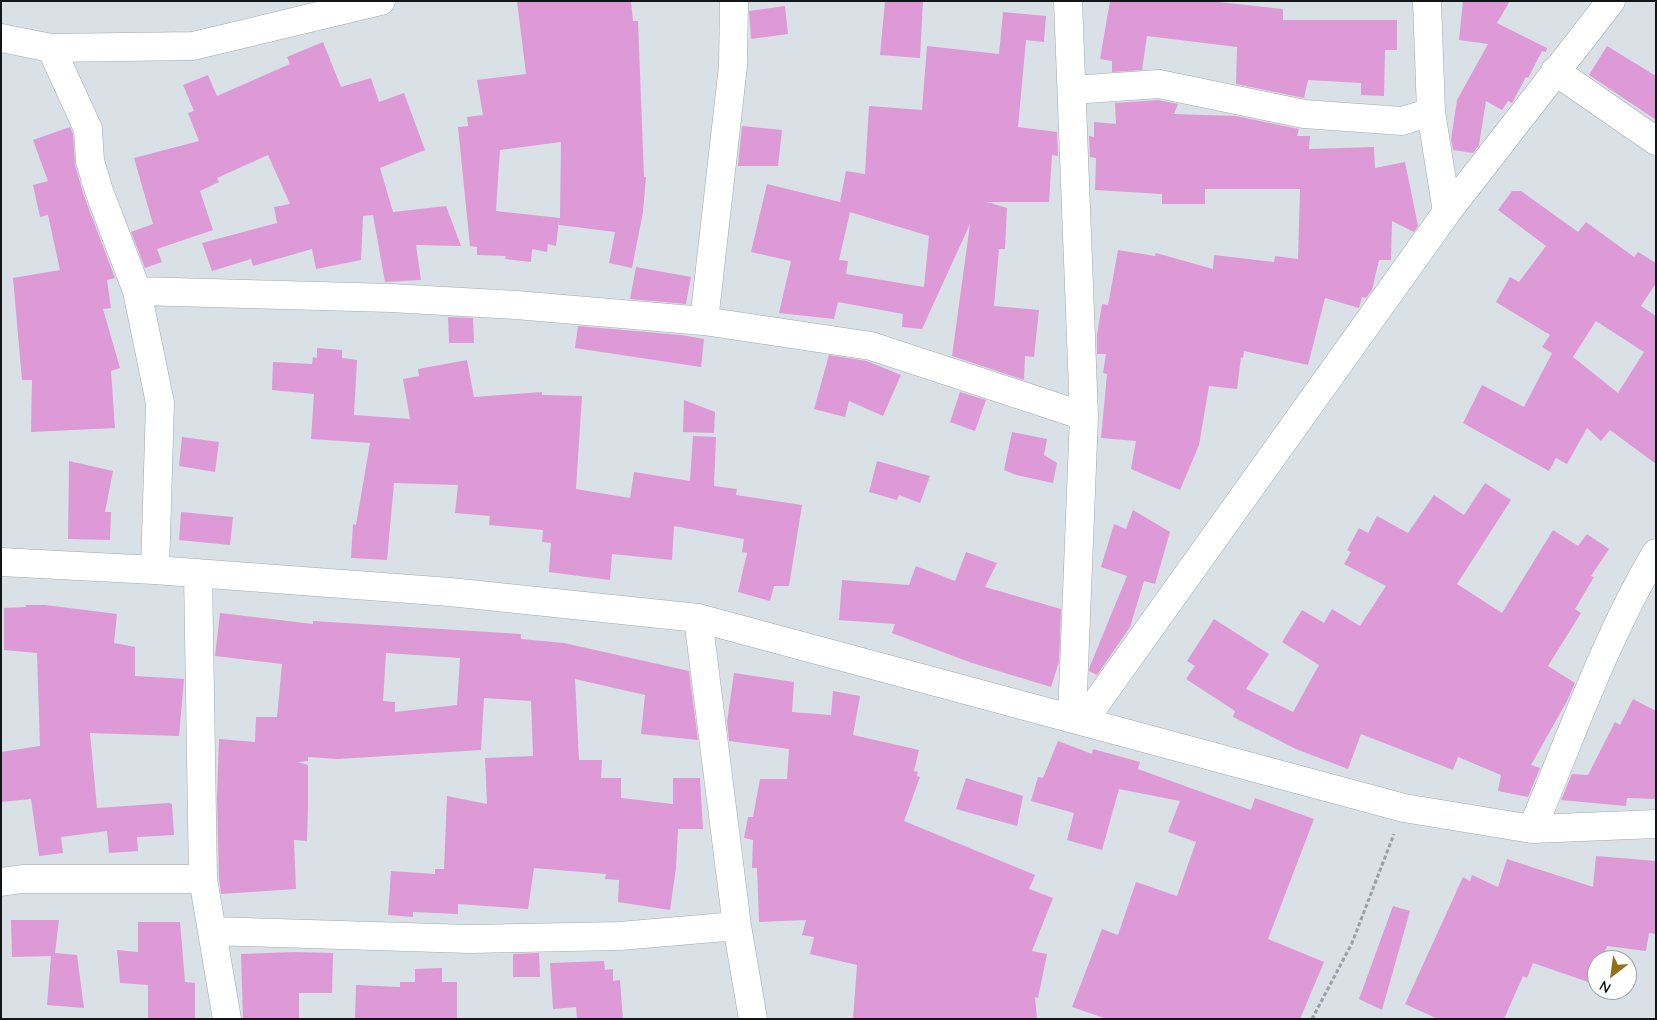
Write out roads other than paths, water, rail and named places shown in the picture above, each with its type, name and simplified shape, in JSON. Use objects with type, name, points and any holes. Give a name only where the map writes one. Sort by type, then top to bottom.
[{"type":"street","points":[[1,38],[51,48],[193,46],[381,1]]},
{"type":"street","points":[[704,321],[733,66],[734,1]]},
{"type":"street","points":[[1068,1],[1084,416],[1078,718]]},
{"type":"street","points":[[1427,1],[1431,112],[1447,212]]},
{"type":"street","points":[[1078,718],[1447,212],[1611,1]]},
{"type":"street","points":[[51,48],[88,129],[90,161],[99,191],[137,290],[160,403],[155,570]]},
{"type":"street","points":[[1555,72],[1656,141]]},
{"type":"street","points":[[1072,90],[1159,84],[1304,114],[1402,121],[1431,112]]},
{"type":"street","points":[[137,290],[401,298],[704,321],[871,346],[1084,416]]},
{"type":"street","points":[[1532,829],[1605,655],[1639,582],[1656,553]]},
{"type":"street","points":[[1,562],[155,570],[450,592],[698,618],[1078,718],[1404,808],[1532,829],[1656,824]]},
{"type":"street","points":[[198,573],[203,880],[227,1019]]},
{"type":"street","points":[[698,618],[737,926],[753,1019]]},
{"type":"street","points":[[1,882],[23,879],[203,880]]},
{"type":"street","points":[[212,931],[470,939],[620,936],[737,926]]}]
